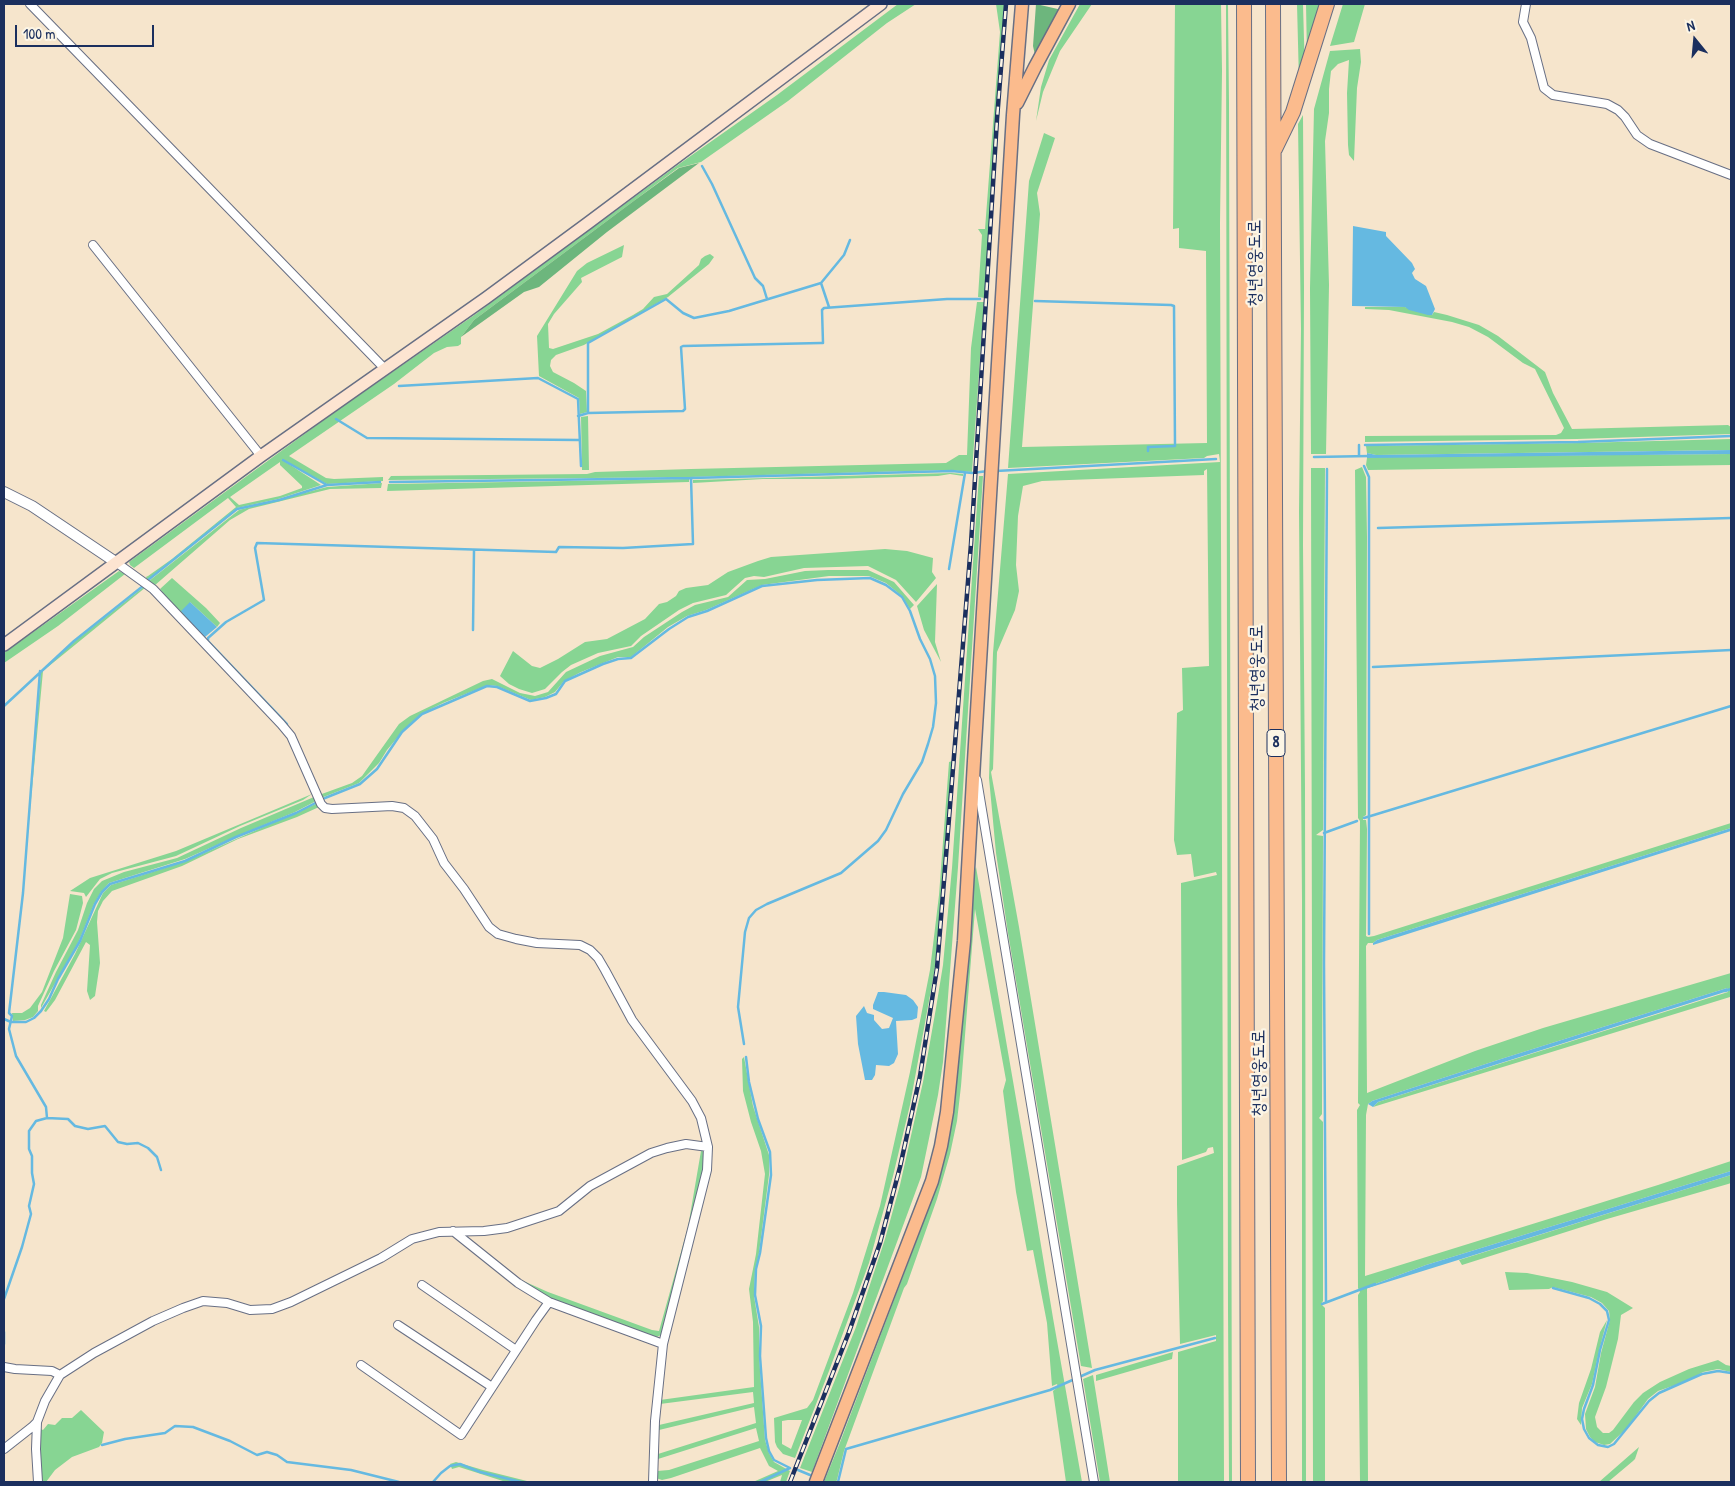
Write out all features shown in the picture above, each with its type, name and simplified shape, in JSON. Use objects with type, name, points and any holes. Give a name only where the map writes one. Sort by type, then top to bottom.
[{"type":"highway","name":"청년영웅도로","points":[[1244,4],[1248,1482]]},
{"type":"highway","name":"청년영웅도로","points":[[1274,4],[1279,1482]]},
{"type":"highway","points":[[1274,152],[1293,112],[1327,4]]},
{"type":"main road","points":[[4,644],[261,456],[486,298],[881,4]]},
{"type":"main road","points":[[816,1482],[932,1181],[947,1112],[964,941],[1013,115],[1022,4]]},
{"type":"main road","points":[[1013,115],[1034,67],[1069,4]]},
{"type":"street","points":[[30,4],[385,369]]},
{"type":"street","points":[[1526,4],[1523,22],[1531,38],[1544,88],[1553,95],[1606,104],[1618,110],[1638,135],[1650,144],[1731,175]]},
{"type":"street","points":[[93,245],[261,456]]},
{"type":"street","points":[[4,492],[32,506],[153,589],[291,736],[316,794],[321,804],[326,808],[384,806],[404,808],[415,816],[434,839],[444,863],[489,927],[498,934],[537,943],[580,945],[590,950],[598,958],[632,1020],[692,1101],[701,1118],[708,1147],[707,1170],[663,1344],[655,1422],[653,1482]]},
{"type":"street","points":[[974,761],[1094,1482]]},
{"type":"street","points":[[38,1482],[37,1422],[48,1396],[60,1375],[94,1353],[153,1321],[203,1301],[227,1303],[250,1310],[272,1309],[291,1302],[381,1258],[412,1239],[439,1232],[484,1231],[507,1228],[534,1220],[559,1211],[590,1186],[651,1153],[686,1144],[708,1147]]},
{"type":"street","points":[[453,1231],[518,1283],[549,1302],[663,1344]]},
{"type":"street","points":[[422,1285],[516,1350]]},
{"type":"street","points":[[361,1365],[461,1434],[549,1302]]},
{"type":"street","points":[[398,1326],[492,1387]]},
{"type":"street","points":[[4,1366],[15,1369],[52,1372],[60,1375]]},
{"type":"street","points":[[4,1449],[37,1422]]},
{"type":"green space","points":[[898,4],[916,4],[887,23],[788,101],[701,162],[678,168],[474,320],[461,337],[461,344],[447,347],[434,353],[394,384],[289,456],[326,478],[383,477],[383,481],[327,484],[281,459],[321,485],[278,499],[237,508],[147,580],[146,577],[172,559],[236,507],[228,498],[134,568],[130,565],[129,562],[332,414],[473,316],[675,167],[777,95]],"holes":[[[280,462],[280,465],[302,488],[280,496],[239,505],[230,497]]]},
{"type":"green space","points":[[996,4],[1005,4],[985,298],[978,297],[982,235],[978,229],[985,229],[1000,32]]},
{"type":"green space","points":[[1036,4],[1062,10],[1035,55],[1033,46]]},
{"type":"green space","points":[[1080,4],[1092,4],[1060,51],[1043,92],[1036,121],[1041,87],[1049,60]]},
{"type":"green space","points":[[1175,4],[1221,4],[1224,1482],[1178,1482],[1178,1352],[1216,1341],[1216,1335],[1180,1344],[1177,1204],[1177,1166],[1214,1153],[1213,1147],[1208,1148],[1206,1152],[1182,1160],[1181,883],[1217,875],[1216,872],[1194,877],[1191,854],[1177,855],[1174,840],[1177,713],[1183,710],[1182,668],[1209,666],[1207,469],[1204,471],[1204,475],[1042,481],[1023,486],[1018,516],[1016,565],[1019,591],[1015,610],[997,652],[993,769],[991,772],[1019,927],[1092,1368],[1081,1366],[1008,933],[996,853],[989,778],[993,653],[1008,474],[1220,462],[1219,454],[1204,458],[1008,468],[1029,181],[1044,133],[1055,138],[1037,193],[1040,214],[1022,447],[1207,443],[1206,251],[1179,248],[1179,228],[1173,229]]},
{"type":"green space","points":[[1226,4],[1228,4],[1229,104],[1232,1482],[1229,1482],[1228,1310]]},
{"type":"green space","points":[[1297,4],[1303,4],[1305,76],[1299,82]]},
{"type":"green space","points":[[1306,4],[1323,4],[1307,56]]},
{"type":"green space","points":[[1343,4],[1365,4],[1354,42],[1330,46]]},
{"type":"green space","points":[[1360,49],[1361,62],[1357,88],[1354,161],[1349,155],[1348,145],[1347,93],[1349,60],[1338,64],[1331,71],[1329,113],[1325,141],[1329,285],[1326,454],[1311,454],[1310,288],[1314,109],[1330,51]]},
{"type":"green space","points":[[1303,115],[1306,1482],[1302,1482],[1302,900],[1299,511],[1301,329],[1298,124]]},
{"type":"green space","points":[[699,163],[607,232],[539,287],[524,292],[461,337],[474,320],[635,200],[679,168]]},
{"type":"green space","points":[[624,245],[622,257],[581,278],[582,282],[554,314],[548,324],[549,348],[553,349],[598,334],[633,315],[643,309],[654,297],[667,294],[699,265],[701,259],[705,256],[710,254],[714,257],[709,264],[668,297],[584,345],[556,355],[551,360],[550,366],[553,372],[586,391],[587,412],[580,414],[579,398],[539,376],[537,336],[577,271],[587,263]]},
{"type":"green space","points":[[977,302],[984,302],[972,472],[949,470],[690,477],[388,480],[391,476],[587,474],[595,472],[691,469],[946,463],[959,455],[967,455],[971,348]]},
{"type":"green space","points":[[1365,307],[1405,307],[1432,315],[1434,312],[1479,325],[1498,336],[1545,372],[1553,393],[1572,429],[1728,425],[1731,427],[1731,434],[1577,439],[1365,442],[1365,436],[1556,435],[1561,433],[1564,428],[1535,369],[1523,363],[1488,337],[1469,327],[1452,322],[1389,310],[1365,309]]},
{"type":"green space","points":[[588,416],[589,470],[582,470],[581,417]]},
{"type":"green space","points":[[1731,439],[1731,450],[1376,455],[1367,453],[1366,446],[1580,443]]},
{"type":"green space","points":[[1731,454],[1731,465],[1368,470],[1366,465],[1367,458],[1377,457]]},
{"type":"green space","points":[[1362,467],[1366,477],[1367,537],[1366,815],[1363,817],[1363,820],[1366,820],[1367,829],[1366,936],[1374,936],[1731,823],[1731,828],[1377,940],[1373,943],[1368,943],[1366,946],[1367,1093],[1475,1051],[1543,1028],[1731,973],[1731,999],[1730,997],[1373,1107],[1378,1102],[1728,992],[1727,988],[1501,1059],[1372,1101],[1368,1104],[1366,1115],[1365,1276],[1731,1161],[1731,1171],[1426,1265],[1367,1287],[1368,1482],[1360,1482],[1358,1295],[1360,1292],[1358,1288],[1357,1110],[1360,1105],[1358,1103],[1360,821],[1358,818],[1355,470]]},
{"type":"green space","points":[[1311,468],[1325,468],[1323,830],[1316,835],[1323,836],[1322,1114],[1319,1118],[1323,1122],[1323,1301],[1321,1304],[1325,1308],[1325,1482],[1313,1482]]},
{"type":"green space","points":[[951,473],[963,474],[963,476],[950,474],[938,476],[763,479],[693,483],[693,480]]},
{"type":"green space","points":[[979,476],[983,476],[958,867],[943,1062],[938,1095],[921,1177],[812,1472],[800,1468],[856,1327],[885,1239],[900,1185],[923,1082],[936,1008],[943,965],[952,868]]},
{"type":"green space","points":[[689,479],[689,482],[387,491],[388,484]]},
{"type":"green space","points":[[382,483],[381,488],[330,489],[249,509],[230,520],[154,586],[149,581],[239,510],[327,487]]},
{"type":"green space","points":[[885,549],[907,551],[933,558],[932,572],[936,578],[916,602],[896,580],[868,566],[804,568],[764,577],[754,576],[745,578],[726,595],[693,603],[679,610],[641,636],[631,646],[598,653],[571,665],[545,689],[532,693],[509,684],[500,676],[513,651],[532,666],[540,668],[585,642],[607,639],[645,619],[659,604],[667,602],[676,596],[679,591],[686,588],[708,585],[728,572],[758,561],[771,557]]},
{"type":"green space","points":[[868,570],[894,582],[914,605],[910,609],[902,596],[886,583],[869,576],[829,576],[762,585],[706,610],[687,616],[668,627],[631,657],[618,657],[581,672],[564,681],[555,692],[545,697],[531,700],[497,686],[488,685],[443,703],[421,714],[402,732],[379,763],[359,783],[321,798],[319,795],[352,783],[362,776],[399,724],[410,716],[483,681],[492,679],[520,693],[535,696],[548,692],[566,672],[600,656],[633,647],[644,637],[682,612],[695,605],[728,597],[747,580],[765,579],[805,571]]},
{"type":"green space","points":[[119,571],[125,574],[58,626],[4,663],[4,653]]},
{"type":"green space","points":[[172,578],[220,623],[217,627],[190,602],[197,630],[205,637],[207,642],[194,631],[160,589]]},
{"type":"green space","points":[[937,584],[935,642],[941,662],[924,630],[917,606]]},
{"type":"green space","points":[[145,586],[43,671],[29,821],[41,671],[75,641]]},
{"type":"green space","points":[[952,761],[935,968],[910,1105],[869,1263],[795,1458],[783,1454],[777,1447],[774,1418],[807,1408],[813,1400],[853,1293],[880,1206],[910,1072],[930,970],[939,895],[949,762]],"holes":[[[802,1420],[791,1449],[782,1444],[782,1421]]]},
{"type":"green space","points":[[312,794],[303,800],[240,826],[176,856],[112,873],[100,879],[86,897],[84,893],[70,891],[90,878],[176,851]]},
{"type":"green space","points":[[314,797],[316,801],[295,812],[185,859],[109,883],[94,904],[79,941],[41,1008],[56,972],[78,930],[87,903],[94,889],[102,881],[124,872],[177,858]]},
{"type":"green space","points":[[318,803],[319,807],[297,817],[238,839],[182,866],[112,891],[103,901],[98,911],[100,963],[95,996],[90,1000],[87,991],[90,945],[86,942],[55,1000],[46,1012],[44,1011],[75,954],[103,893],[111,885],[184,862]]},
{"type":"green space","points":[[976,867],[1082,1482],[1066,1482],[1053,1391],[1058,1387],[1057,1384],[1052,1386],[1047,1323],[1033,1250],[1027,1251],[1016,1192],[1003,1091],[1006,1080],[975,909],[961,1086],[957,1121],[950,1154],[937,1199],[907,1284],[844,1451],[837,1480],[836,1482],[824,1482],[927,1213],[935,1186],[973,876]]},
{"type":"green space","points":[[70,894],[82,896],[83,903],[76,930],[54,971],[38,1006],[38,1011],[33,1017],[13,1021],[12,1013],[22,1013],[30,1008],[42,992],[63,938]]},
{"type":"green space","points":[[744,1057],[753,1106],[769,1155],[769,1175],[755,1271],[754,1296],[759,1327],[765,1440],[774,1462],[790,1471],[786,1482],[780,1482],[782,1475],[765,1482],[753,1482],[778,1471],[769,1466],[760,1448],[662,1480],[656,1478],[657,1471],[669,1470],[759,1441],[756,1428],[658,1459],[658,1454],[756,1423],[754,1407],[659,1430],[659,1425],[754,1403],[753,1392],[660,1404],[660,1400],[754,1387],[753,1322],[749,1289],[756,1254],[765,1174],[761,1151],[743,1091],[742,1059]]},
{"type":"green space","points":[[701,1151],[706,1152],[705,1169],[670,1307],[661,1335],[657,1337],[548,1299],[510,1275],[548,1292],[659,1331],[688,1227]]},
{"type":"green space","points":[[1731,1175],[1731,1183],[1728,1184],[1607,1219],[1462,1265],[1459,1260]]},
{"type":"green space","points":[[1505,1272],[1527,1273],[1572,1282],[1607,1292],[1633,1308],[1621,1315],[1618,1339],[1606,1387],[1595,1417],[1597,1427],[1603,1433],[1609,1433],[1613,1430],[1634,1402],[1643,1393],[1660,1382],[1689,1369],[1718,1360],[1731,1366],[1731,1372],[1718,1369],[1703,1372],[1687,1381],[1658,1391],[1648,1399],[1627,1428],[1610,1444],[1604,1445],[1595,1442],[1586,1429],[1585,1414],[1595,1387],[1601,1353],[1610,1320],[1609,1311],[1602,1303],[1591,1297],[1553,1287],[1549,1289],[1509,1290]]},
{"type":"green space","points":[[1607,1320],[1592,1384],[1582,1408],[1581,1425],[1577,1419],[1579,1403],[1591,1369],[1600,1332]]},
{"type":"green space","points":[[1173,1352],[1172,1359],[1096,1381],[1096,1375]]},
{"type":"green space","points":[[1093,1375],[1110,1482],[1100,1482],[1083,1379]]},
{"type":"green space","points":[[81,1410],[104,1432],[102,1443],[99,1447],[72,1457],[55,1470],[46,1482],[42,1482],[38,1428],[43,1430],[48,1424],[55,1425],[62,1418],[72,1418]]},
{"type":"green space","points":[[1639,1447],[1633,1461],[1608,1482],[1599,1482]]},
{"type":"green space","points":[[456,1462],[531,1482],[506,1482],[459,1467],[452,1469],[450,1464]]},
{"type":"water","points":[[1353,226],[1386,232],[1386,236],[1412,263],[1415,269],[1412,273],[1415,279],[1426,286],[1435,309],[1432,315],[1409,310],[1405,307],[1352,306]]},
{"type":"water","points":[[1731,450],[1731,454],[1367,458],[1367,453],[1376,455]]},
{"type":"water","points":[[190,602],[217,627],[205,637],[181,611]]},
{"type":"water","points":[[1731,828],[1731,831],[1373,945],[1377,940]]},
{"type":"water","points":[[1727,988],[1728,991],[1378,1102],[1373,1107],[1368,1104],[1372,1101],[1501,1059]]},
{"type":"water","points":[[878,992],[906,995],[918,1007],[917,1018],[896,1021],[898,1054],[894,1063],[889,1066],[876,1065],[875,1075],[872,1080],[865,1080],[858,1044],[856,1016],[864,1006],[867,1013],[874,1015],[874,1020],[882,1029],[889,1028],[893,1018],[873,1009]]},
{"type":"water","points":[[1731,1171],[1731,1175],[1365,1289],[1426,1265]]},
{"type":"waterway","points":[[702,166],[755,278],[763,286],[767,299]]},
{"type":"waterway","points":[[821,283],[844,255],[850,240]]},
{"type":"waterway","points":[[588,413],[588,343],[666,299],[683,313],[694,318],[729,311],[821,283],[829,307]]},
{"type":"waterway","points":[[578,416],[588,413],[683,411],[685,409],[681,347],[683,346],[823,343],[822,310],[824,308],[947,299],[980,299]]},
{"type":"waterway","points":[[1035,301],[1174,306],[1175,446],[1148,447],[1148,451]]},
{"type":"waterway","points":[[399,386],[538,378],[578,399],[581,466]]},
{"type":"waterway","points":[[336,419],[367,438],[579,440]]},
{"type":"waterway","points":[[1365,445],[1578,442],[1731,436]]},
{"type":"waterway","points":[[1359,445],[1359,456]]},
{"type":"waterway","points":[[1314,457],[1370,456]]},
{"type":"waterway","points":[[996,471],[1216,459]]},
{"type":"waterway","points":[[283,460],[327,485],[380,482]]},
{"type":"waterway","points":[[1364,466],[1369,477],[1369,934]]},
{"type":"waterway","points":[[1326,1302],[1324,963],[1327,469]]},
{"type":"waterway","points":[[390,482],[691,478],[952,471],[972,473],[988,471]]},
{"type":"waterway","points":[[949,569],[965,473]]},
{"type":"waterway","points":[[287,724],[208,641],[208,638],[226,622],[264,600],[255,548],[257,543],[556,552],[559,547],[623,548],[693,544],[691,478]]},
{"type":"waterway","points":[[148,580],[237,509],[279,500],[327,485]]},
{"type":"waterway","points":[[1378,528],[1731,518]]},
{"type":"waterway","points":[[473,630],[474,550]]},
{"type":"waterway","points":[[4,1019],[11,1022],[26,1022],[34,1018],[41,1011],[80,941],[95,904],[102,892],[110,884],[185,861],[360,784],[377,769],[402,732],[422,714],[487,686],[497,687],[530,701],[546,698],[556,694],[565,681],[603,664],[618,659],[631,658],[688,617],[707,611],[762,586],[817,580],[870,578],[886,585],[902,597],[910,611],[935,676],[936,703],[933,727],[922,762],[903,794],[886,830],[878,841],[841,873],[767,904],[756,910],[749,918],[745,932],[738,1007],[744,1044]]},
{"type":"waterway","points":[[4,706],[74,641],[143,586]]},
{"type":"waterway","points":[[1373,667],[1731,650]]},
{"type":"waterway","points":[[4,1299],[31,1214],[29,1206],[34,1184],[32,1156],[29,1149],[29,1131],[36,1121],[47,1118],[46,1107],[16,1056],[9,1029],[12,1016],[9,1013],[23,893],[40,671]]},
{"type":"waterway","points":[[1364,818],[1731,706]]},
{"type":"waterway","points":[[1324,833],[1357,821]]},
{"type":"waterway","points":[[1725,991],[1731,989]]},
{"type":"waterway","points":[[746,1057],[749,1082],[758,1119],[770,1152],[771,1175],[756,1269],[755,1295],[761,1326],[760,1356],[766,1438],[769,1451],[774,1460],[790,1468]]},
{"type":"waterway","points":[[47,1118],[68,1119],[75,1126],[88,1129],[105,1126],[118,1142],[127,1144],[138,1143],[148,1148],[157,1157],[161,1170]]},
{"type":"waterway","points":[[1322,1304],[1375,1284]]},
{"type":"waterway","points":[[1553,1288],[1589,1298],[1600,1304],[1607,1311],[1609,1320],[1600,1350],[1593,1385],[1582,1419],[1584,1429],[1589,1438],[1598,1445],[1608,1447],[1614,1444],[1649,1401],[1659,1393],[1702,1374],[1718,1371],[1731,1373]]},
{"type":"waterway","points":[[4,1332],[4,1344]]},
{"type":"waterway","points":[[838,1482],[846,1449],[1050,1390],[1095,1370],[1215,1338]]},
{"type":"waterway","points":[[102,1445],[125,1439],[165,1433],[175,1426],[193,1427],[230,1441],[257,1455],[267,1452],[277,1455],[287,1462],[351,1470],[399,1482]]},
{"type":"waterway","points":[[433,1482],[450,1466],[460,1464],[480,1472],[521,1482]]},
{"type":"waterway","points":[[760,1482],[790,1468]]},
{"type":"waterway","points":[[798,1470],[810,1475]]},
{"type":"railway","points":[[790,1482],[849,1332],[880,1243],[900,1167],[920,1076],[937,968],[971,544],[997,119],[1006,4]]}]
